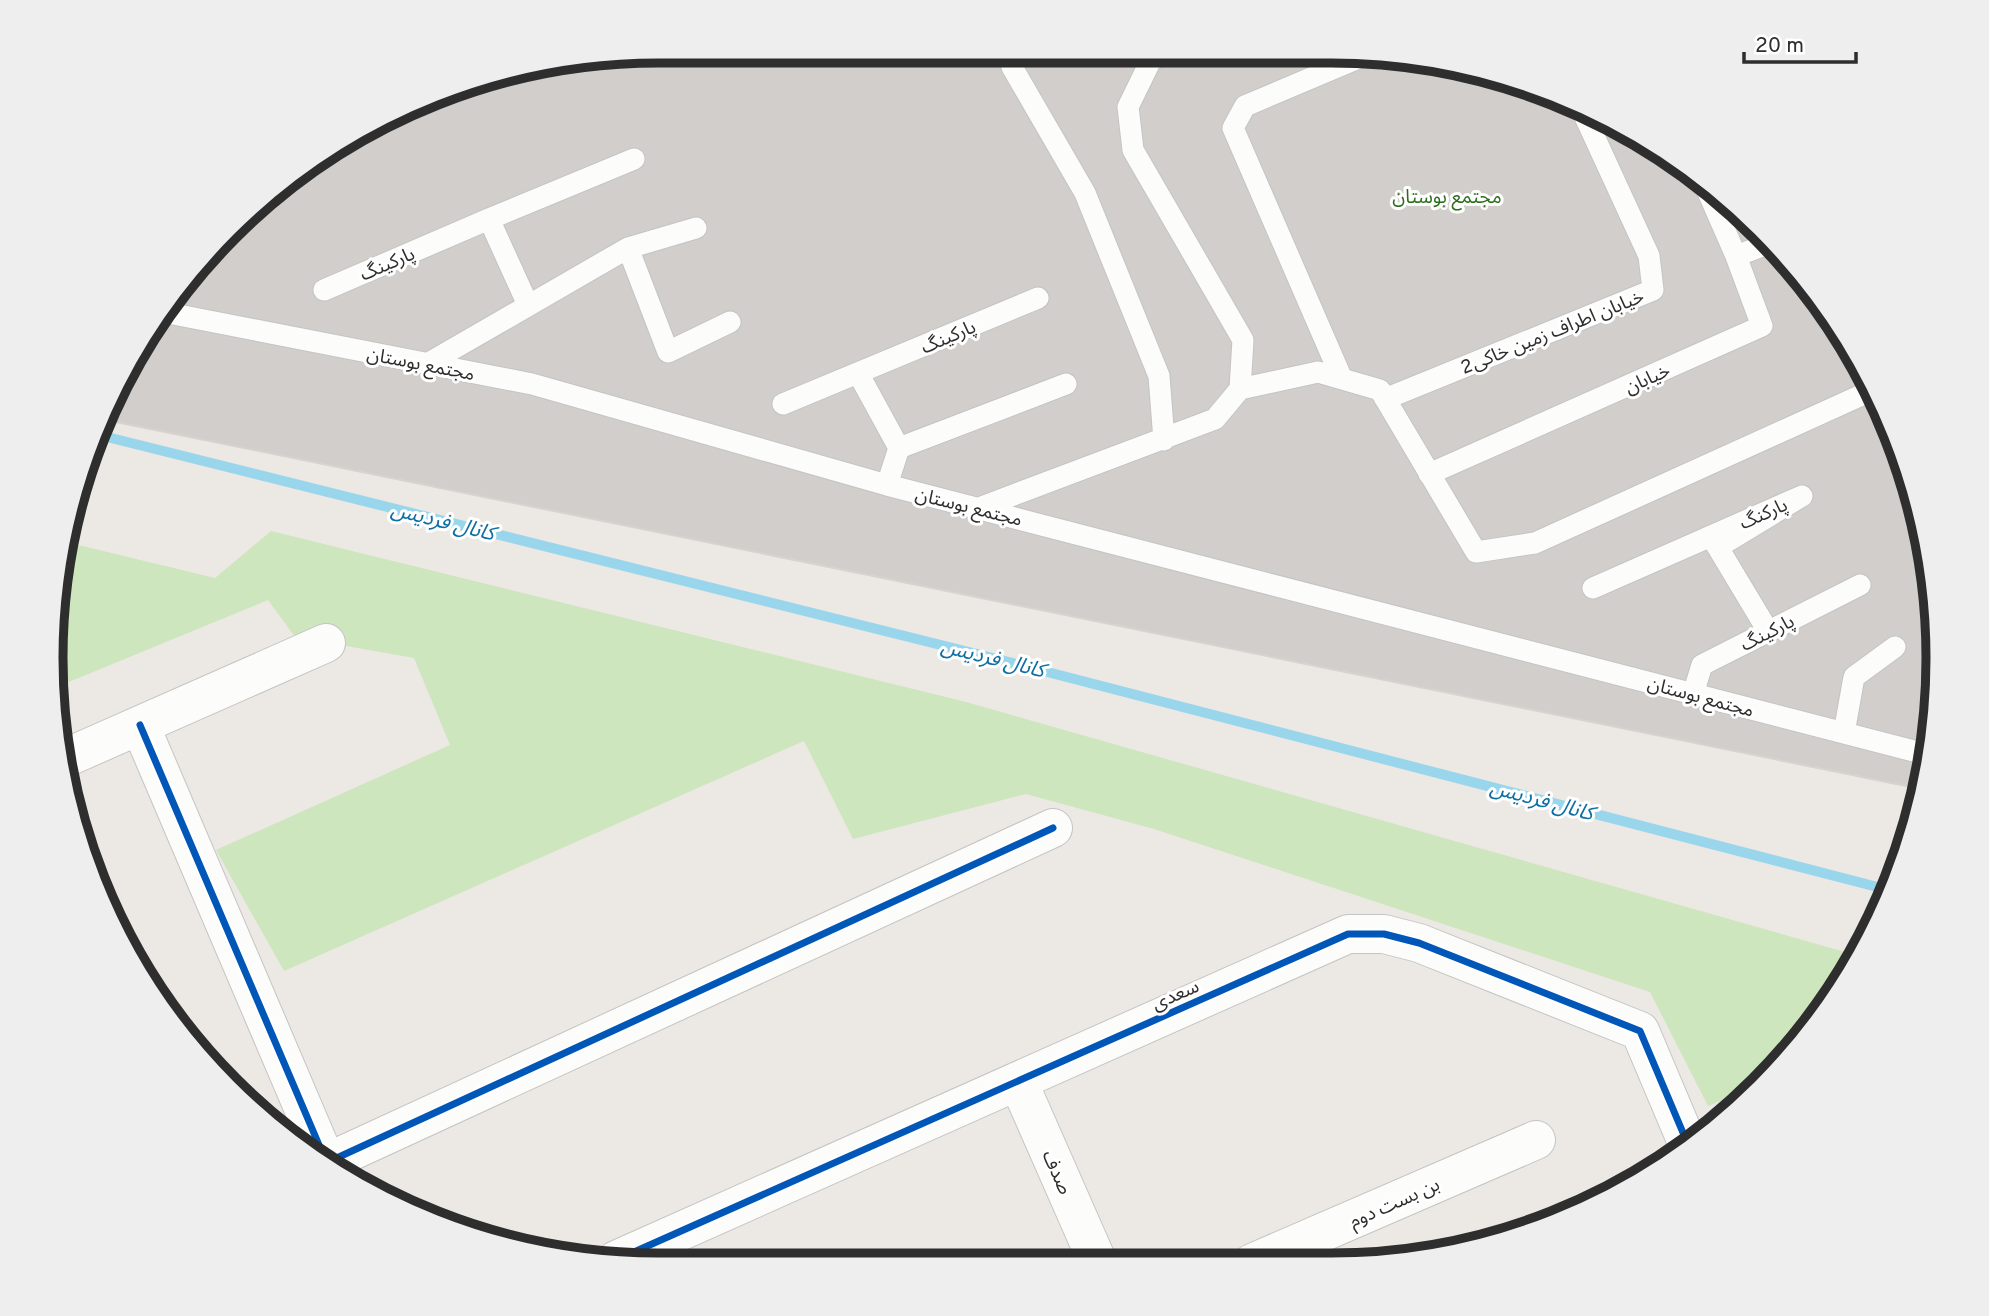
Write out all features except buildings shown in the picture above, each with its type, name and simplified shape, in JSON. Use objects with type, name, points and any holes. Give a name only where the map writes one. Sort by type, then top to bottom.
[{"type":"street","points":[[71,756],[326,643]]},
{"type":"street","points":[[140,725],[321,1148]]},
{"type":"street","points":[[334,1157],[1053,828]]},
{"type":"street","name":"سعدی","points":[[633,1252],[1348,934],[1384,934],[1465,961],[1640,1031],[1684,1136]]},
{"type":"street","name":"صدف","points":[[1018,1081],[1094,1253]]},
{"type":"street","name":"بن بست دوم","points":[[1275,1253],[1536,1140]]},
{"type":"lane","points":[[1012,63],[1085,193],[1159,376],[1164,440]]},
{"type":"lane","points":[[979,508],[1216,419],[1240,389],[1243,340],[1133,150],[1128,107],[1150,63]]},
{"type":"lane","points":[[1342,379],[1233,128],[1245,106],[1346,63]]},
{"type":"lane","name":"خیابان اطراف زمین خاکی2","points":[[1385,399],[1653,290],[1649,256],[1587,121]]},
{"type":"lane","name":"پارکینگ","points":[[324,290],[634,159]]},
{"type":"lane","points":[[1712,202],[1736,256],[1761,247]]},
{"type":"lane","points":[[489,219],[528,305]]},
{"type":"lane","points":[[427,364],[628,248],[696,228]]},
{"type":"lane","points":[[628,248],[668,352],[730,322]]},
{"type":"lane","name":"خیابان","points":[[1429,474],[1762,326],[1736,256]]},
{"type":"lane","name":"پارکینگ","points":[[783,404],[1038,298]]},
{"type":"lane","name":"مجتمع بوستان","points":[[172,315],[533,384],[887,485],[1918,752]]},
{"type":"lane","points":[[1240,389],[1318,372],[1380,390],[1476,552],[1535,543],[1864,394]]},
{"type":"lane","points":[[858,373],[899,448],[887,485]]},
{"type":"lane","points":[[899,448],[1066,384]]},
{"type":"lane","points":[[1593,588],[1715,542],[1768,631]]},
{"type":"lane","name":"پارکینگ","points":[[1693,694],[1702,665],[1860,585]]},
{"type":"lane","points":[[1844,733],[1854,677],[1895,648]]},
{"type":"green space","points":[[271,531],[966,702],[1848,953],[1803,1020],[1752,1079],[1734,1095],[1708,1106],[1650,992],[1154,829],[1026,794],[853,839],[804,741],[284,971],[216,850],[450,745],[414,658],[295,637],[268,600],[64,684],[64,619],[74,544],[215,578]]},
{"type":"waterway","name":"کانال فردیس","points":[[106,437],[1001,660],[1880,888]]},
{"type":"cycle path","points":[[140,725],[320,1148]]},
{"type":"cycle path","points":[[336,1158],[1053,828]]},
{"type":"cycle path","points":[[633,1252],[1348,934],[1384,934],[1419,943],[1640,1031],[1684,1136]]}]
